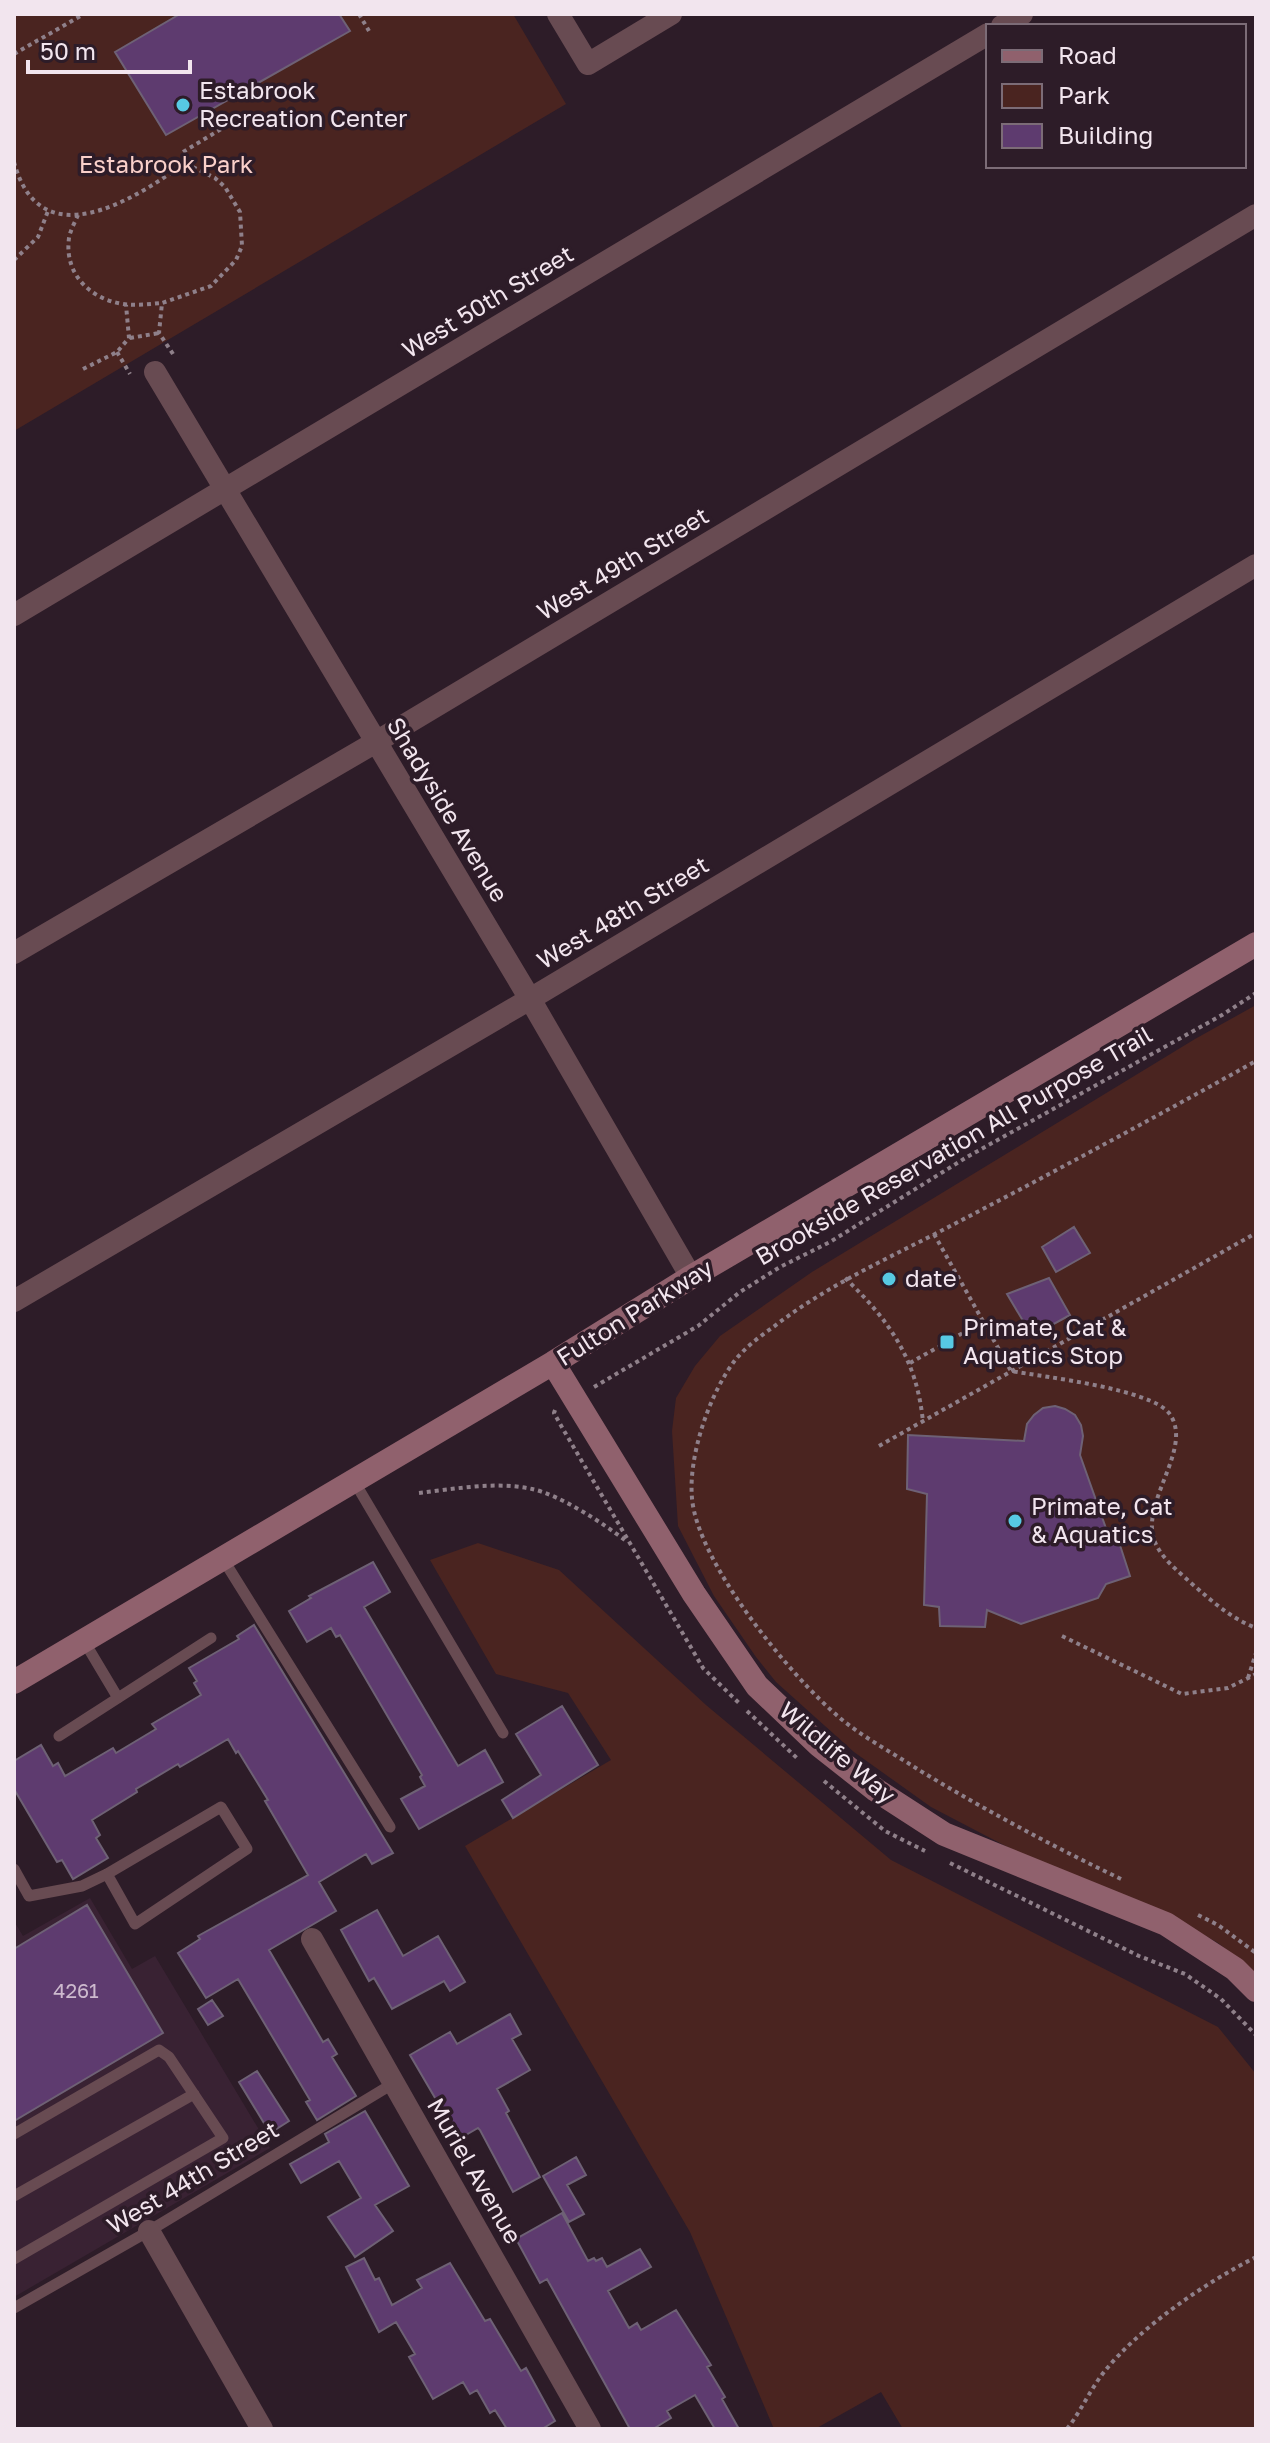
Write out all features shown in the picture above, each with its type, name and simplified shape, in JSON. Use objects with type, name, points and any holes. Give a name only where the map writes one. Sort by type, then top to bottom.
[{"type":"street","points":[[558,14],[588,64],[671,14]]},
{"type":"street","name":"West 50th Street","points":[[14,615],[986,35]]},
{"type":"street","name":"West 49th Street","points":[[14,953],[376,742],[1256,215]]},
{"type":"street","name":"Shadyside Avenue","points":[[155,372],[530,999],[691,1277]]},
{"type":"street","name":"West 48th Street","points":[[14,1301],[530,999],[1256,565]]},
{"type":"street","name":"Fulton Parkway","points":[[14,1682],[1256,944]]},
{"type":"street","name":"Wildlife Way","points":[[553,1363],[694,1594],[757,1686],[819,1745],[876,1790],[944,1834],[1166,1924],[1235,1969],[1256,1990]]},
{"type":"street","name":"Muriel Avenue","points":[[312,1939],[590,2429]]},
{"type":"street","points":[[149,2231],[262,2429]]},
{"type":"lane","points":[[354,1481],[503,1733]]},
{"type":"lane","points":[[223,1559],[390,1827]]},
{"type":"lane","points":[[59,1736],[211,1638]]},
{"type":"lane","points":[[84,1641],[118,1698]]},
{"type":"lane","points":[[14,1869],[29,1896],[82,1886],[221,1807],[247,1849],[135,1924],[107,1874]]},
{"type":"lane","points":[[14,2134],[159,2050],[169,2057],[223,2138],[14,2259]]},
{"type":"lane","name":"West 44th Street","points":[[14,2308],[149,2231],[394,2083]]},
{"type":"lane","points":[[14,2196],[194,2094]]},
{"type":"path","points":[[14,54],[84,14]]},
{"type":"path","points":[[359,14],[369,31]]},
{"type":"path","points":[[185,163],[183,152],[241,117]]},
{"type":"path","points":[[14,162],[37,202],[61,215],[99,210],[145,191],[185,163]]},
{"type":"path","points":[[78,215],[69,237],[70,263],[79,281],[92,293],[126,305],[162,303],[211,286],[236,260],[242,246],[240,212],[225,187],[215,178],[185,163]]},
{"type":"path","points":[[14,260],[38,237],[48,210]]},
{"type":"path","points":[[162,303],[159,333],[173,354]]},
{"type":"path","points":[[126,305],[129,338]]},
{"type":"path","points":[[83,369],[117,352],[129,338],[159,333]]},
{"type":"path","points":[[117,352],[130,374]]},
{"type":"path","name":"Brookside Reservation All Purpose Trail","points":[[593,1388],[698,1326],[740,1292],[780,1267],[830,1242],[967,1157],[1256,993]]},
{"type":"path","points":[[1126,1881],[990,1813],[842,1720],[813,1693],[761,1634],[718,1568],[702,1535],[692,1498],[692,1469],[702,1426],[721,1382],[736,1358],[798,1307],[845,1278],[934,1234],[1256,1061]]},
{"type":"path","points":[[879,1446],[1256,1233]]},
{"type":"path","points":[[934,1234],[1011,1371]]},
{"type":"path","points":[[845,1278],[886,1322],[910,1363],[920,1392],[923,1422]]},
{"type":"path","points":[[910,1363],[984,1321]]},
{"type":"path","points":[[1011,1371],[1134,1394],[1168,1411],[1176,1426],[1177,1443],[1151,1514],[1153,1538],[1167,1561],[1217,1605],[1237,1621],[1256,1628]]},
{"type":"path","points":[[419,1493],[486,1486],[533,1489],[594,1517],[629,1544]]},
{"type":"path","points":[[1062,1636],[1182,1694],[1206,1693],[1247,1681],[1256,1674]]},
{"type":"path","points":[[1247,1681],[1256,1653]]},
{"type":"path","points":[[1192,1913],[1218,1925],[1256,1953]]},
{"type":"path","points":[[1067,2429],[1103,2373],[1135,2337],[1231,2269],[1256,2257]]},
{"type":"shaded area","points":[[90,1898],[132,1969],[155,1956],[270,2148],[14,2297],[14,1921],[23,1936]]},
{"type":"green space","name":"Estabrook Park","points":[[14,14],[513,14],[566,104],[14,431]]},
{"type":"green space","points":[[1256,1005],[1256,1973],[1218,1943],[1178,1920],[1023,1855],[931,1807],[854,1752],[776,1682],[714,1596],[678,1526],[672,1431],[676,1398],[695,1366],[720,1336],[812,1272]]},
{"type":"green space","points":[[478,1543],[559,1570],[706,1705],[891,1860],[1218,2027],[1256,2074],[1256,2429],[903,2429],[881,2392],[815,2429],[774,2429],[690,2232],[465,1846],[611,1760],[568,1693],[496,1674],[430,1560]]},
{"type":"building","name":"Estabrook Recreation Center","points":[[180,14],[339,14],[350,31],[166,135],[115,52]]},
{"type":"building","points":[[1074,1227],[1090,1253],[1056,1272],[1042,1247]]},
{"type":"building","points":[[1049,1278],[1070,1315],[1032,1336],[1007,1294]]},
{"type":"building","name":"Primate, Cat & Aquatics","points":[[1055,1406],[1075,1415],[1081,1425],[1080,1455],[1108,1534],[1117,1536],[1130,1576],[1106,1584],[1098,1598],[1021,1624],[987,1610],[985,1627],[940,1626],[939,1607],[924,1605],[927,1494],[907,1489],[908,1435],[1024,1441],[1027,1424],[1034,1415],[1043,1408]]},
{"type":"building","points":[[373,1562],[390,1592],[364,1607],[458,1766],[485,1750],[503,1782],[419,1829],[401,1799],[425,1786],[420,1777],[422,1775],[340,1635],[336,1637],[331,1628],[307,1642],[289,1611],[311,1598],[309,1596]]},
{"type":"building","points":[[254,1625],[393,1853],[372,1864],[366,1854],[319,1882],[336,1911],[269,1950],[323,2042],[328,2039],[337,2054],[332,2057],[356,2096],[317,2120],[306,2102],[310,2100],[238,1979],[206,1998],[178,1953],[200,1939],[198,1936],[308,1875],[265,1801],[268,1800],[228,1739],[136,1789],[137,1792],[92,1820],[100,1835],[96,1838],[108,1858],[73,1879],[62,1860],[57,1862],[14,1789],[14,1761],[41,1745],[53,1766],[58,1763],[65,1776],[113,1748],[116,1753],[156,1729],[152,1724],[201,1695],[189,1668],[239,1639],[237,1636]]},
{"type":"building","points":[[562,1706],[598,1765],[513,1818],[502,1800],[541,1775],[516,1734]]},
{"type":"building","points":[[87,1905],[163,2033],[14,2121],[14,1949]]},
{"type":"building","points":[[377,1910],[403,1956],[438,1936],[465,1982],[450,1991],[444,1981],[392,2009],[374,1978],[369,1981],[341,1930]]},
{"type":"building","points":[[212,2000],[223,2016],[208,2025],[198,2009]]},
{"type":"building","points":[[510,2014],[521,2034],[512,2039],[530,2070],[497,2089],[509,2111],[506,2113],[540,2177],[513,2192],[478,2128],[459,2139],[410,2055],[450,2032],[457,2044]]},
{"type":"building","points":[[257,2071],[289,2121],[270,2133],[239,2082]]},
{"type":"building","points":[[365,2111],[409,2186],[375,2205],[393,2231],[355,2257],[328,2217],[361,2198],[339,2161],[301,2183],[290,2164],[329,2142],[325,2134]]},
{"type":"building","points":[[576,2157],[586,2175],[567,2185],[584,2214],[569,2222],[543,2176]]},
{"type":"building","points":[[562,2213],[588,2261],[602,2258],[607,2267],[640,2249],[651,2267],[608,2291],[629,2328],[637,2323],[641,2330],[676,2310],[711,2365],[707,2367],[739,2429],[715,2429],[695,2395],[667,2411],[671,2418],[653,2429],[630,2429],[547,2279],[540,2283],[516,2239]]},
{"type":"building","points":[[364,2258],[375,2280],[379,2278],[392,2305],[422,2288],[417,2280],[450,2263],[485,2321],[490,2319],[521,2371],[526,2368],[555,2421],[542,2429],[507,2429],[495,2410],[490,2413],[477,2390],[470,2394],[463,2382],[433,2399],[409,2357],[415,2354],[396,2322],[379,2332],[346,2267]]},
{"type":"place","name":"Estabrook Recreation Center","points":[[183,105]]},
{"type":"place","name":"date","points":[[889,1279]]},
{"type":"place","name":"Primate, Cat & Aquatics Stop","points":[[947,1342]]},
{"type":"place","name":"Primate, Cat & Aquatics","points":[[1015,1521]]}]
